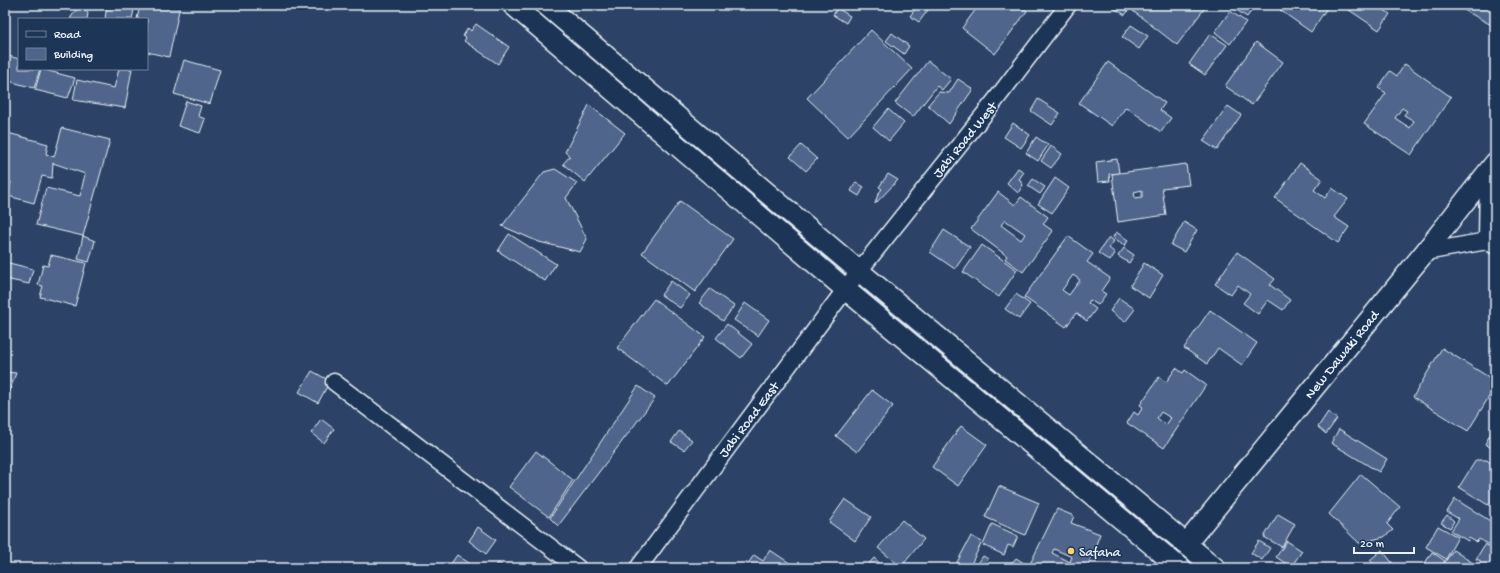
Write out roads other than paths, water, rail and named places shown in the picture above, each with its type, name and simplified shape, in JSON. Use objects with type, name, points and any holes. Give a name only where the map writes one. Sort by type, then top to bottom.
[{"type":"street","points":[[513,5],[845,289],[1180,568]]},
{"type":"street","points":[[546,5],[859,271],[1215,568]]},
{"type":"street","name":"Jabi Road West","points":[[859,271],[994,102],[1068,5]]},
{"type":"street","points":[[1425,252],[1491,243],[1492,168]]},
{"type":"street","name":"New Dawaki Road","points":[[1186,544],[1492,168]]},
{"type":"street","name":"Jabi Road East","points":[[638,568],[859,271]]},
{"type":"street","points":[[334,382],[578,568]]},
{"type":"place","name":"Safaha","points":[[1071,551]]}]
